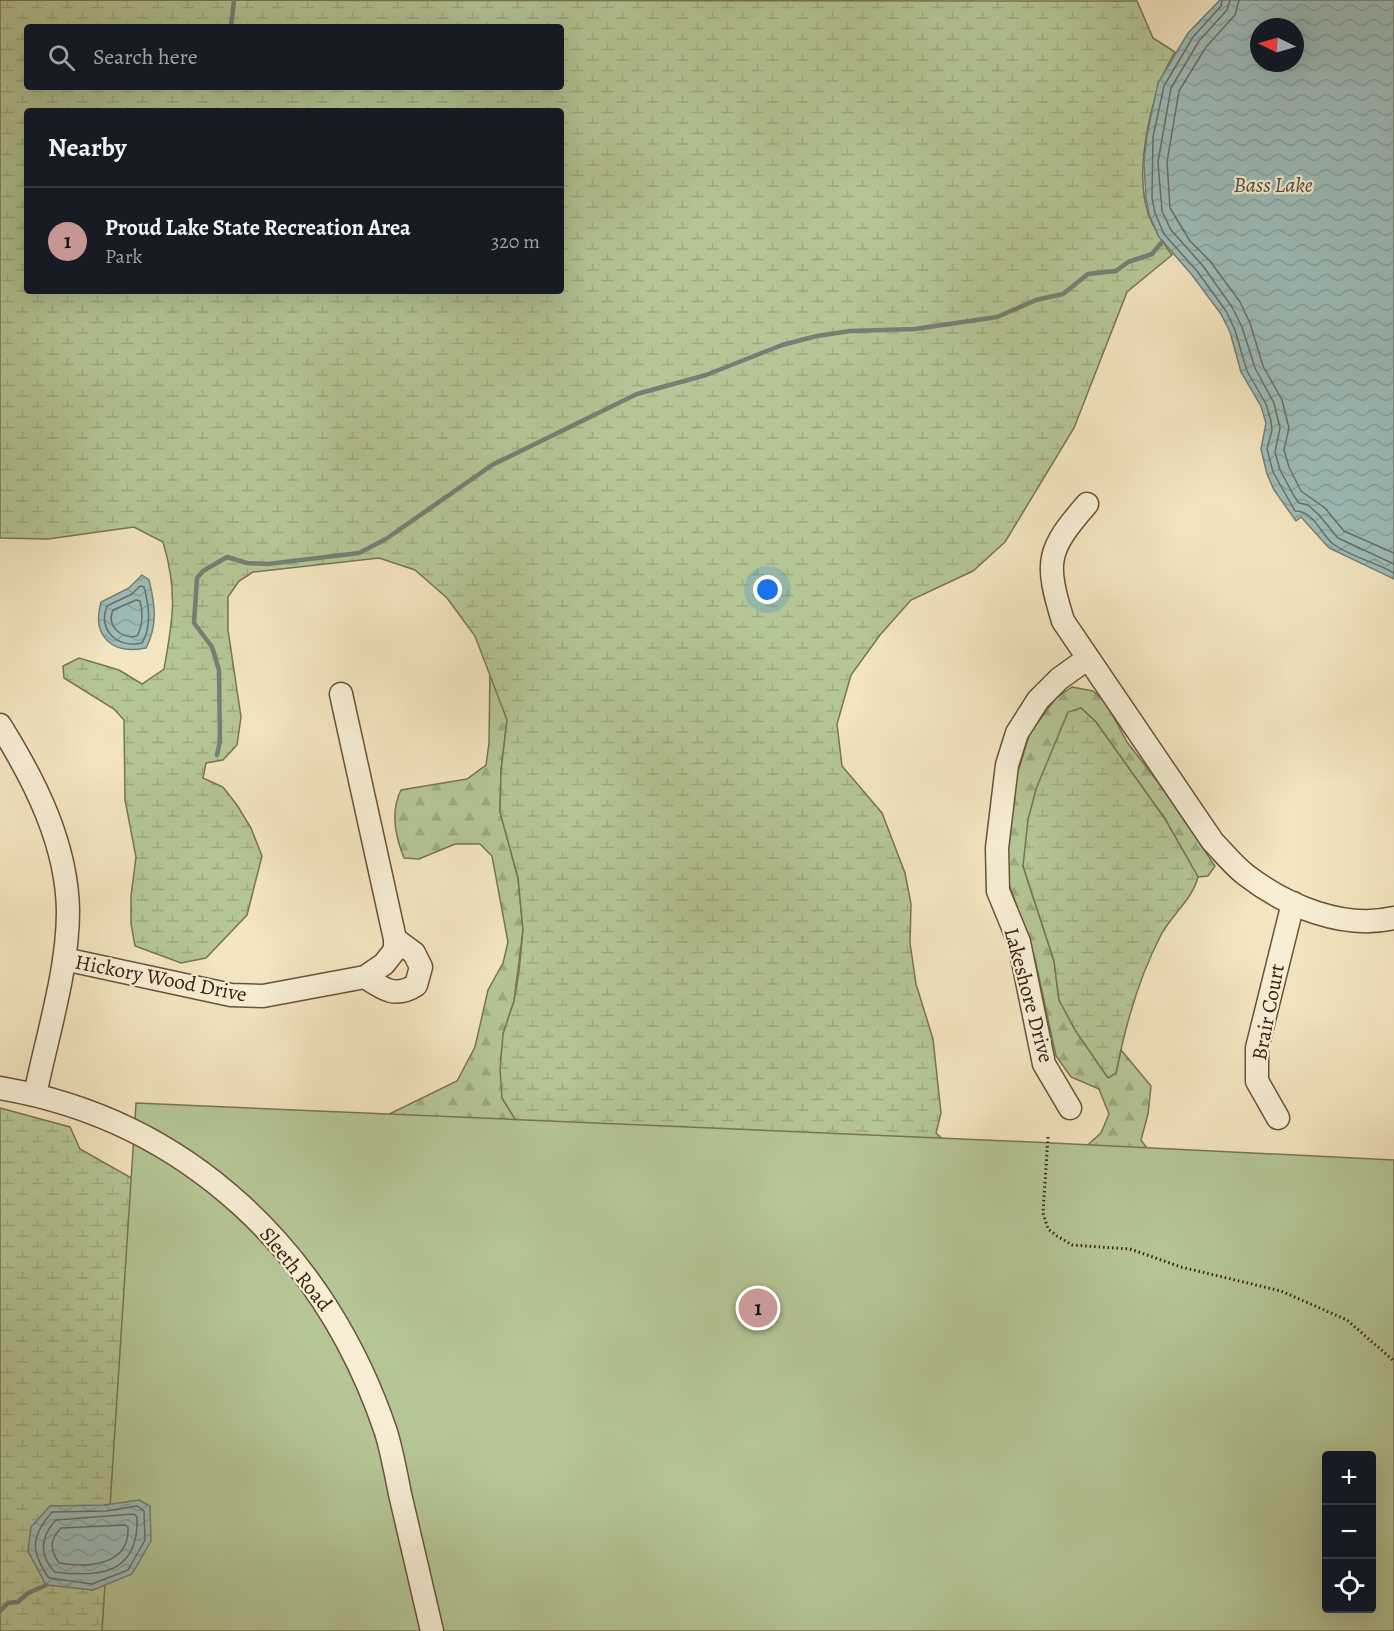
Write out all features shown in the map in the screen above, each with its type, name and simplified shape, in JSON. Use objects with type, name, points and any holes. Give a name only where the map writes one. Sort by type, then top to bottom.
[{"type":"street","points":[[1087,504],[1064,530],[1052,555],[1051,582],[1063,621],[1213,842],[1244,874],[1275,895],[1293,903],[1345,920],[1375,923],[1394,918]]},
{"type":"street","name":"Lakeshore Drive","points":[[1070,1108],[1044,1064],[1019,942],[998,891],[996,849],[1007,765],[1017,733],[1038,700],[1059,679],[1088,658]]},
{"type":"street","points":[[340,694],[395,939],[394,951],[365,977],[386,992],[405,993],[416,985],[421,967],[414,953],[395,939]]},
{"type":"street","points":[[0,725],[44,805],[63,867],[68,910],[64,959],[35,1095]]},
{"type":"street","name":"Brair Court","points":[[1278,1118],[1257,1081],[1257,1048],[1293,903]]},
{"type":"street","name":"Hickory Wood Drive","points":[[64,959],[249,996],[365,977]]},
{"type":"street","name":"Sleeth Road","points":[[0,1088],[35,1095],[79,1108],[125,1127],[203,1174],[227,1191],[260,1223],[314,1286],[331,1311],[357,1361],[387,1435],[432,1631]]},
{"type":"path","points":[[1048,1137],[1043,1213],[1048,1229],[1057,1236],[1072,1245],[1130,1249],[1181,1268],[1281,1291],[1347,1320],[1394,1361]]},
{"type":"green space","points":[[0,0],[1137,1],[1153,38],[1175,52],[1166,68],[1152,109],[1147,132],[1143,177],[1149,216],[1159,237],[1172,255],[1127,292],[1074,428],[1005,542],[973,571],[911,600],[880,635],[851,675],[837,724],[842,766],[882,813],[905,873],[911,904],[910,943],[916,984],[933,1039],[941,1113],[936,1133],[955,1150],[1322,1603],[1322,1613],[1376,1613],[535,1631],[520,1127],[502,1098],[500,1069],[503,1034],[514,1001],[519,972],[523,930],[518,878],[500,812],[501,771],[507,720],[475,636],[447,598],[415,570],[379,558],[253,572],[239,581],[228,597],[228,630],[241,717],[237,745],[223,760],[206,763],[203,778],[223,787],[237,805],[251,828],[262,856],[247,915],[206,958],[181,963],[135,946],[131,924],[131,896],[136,857],[125,800],[124,720],[114,709],[64,678],[63,666],[79,658],[119,670],[142,684],[164,669],[172,606],[168,560],[163,542],[134,527],[48,539],[0,538]]},
{"type":"green space","points":[[490,670],[507,720],[501,771],[500,812],[518,878],[523,930],[514,1001],[503,1034],[502,1098],[520,1127],[371,1123],[457,1081],[475,1047],[488,990],[503,963],[508,942],[492,856],[480,844],[455,844],[419,859],[404,858],[395,824],[396,807],[401,790],[467,779],[486,765],[489,743]]},
{"type":"green space","points":[[1072,687],[1093,691],[1105,701],[1127,742],[1161,786],[1215,866],[1208,876],[1198,877],[1165,819],[1096,722],[1081,708],[1023,866],[1054,961],[1059,1000],[1116,1073],[1121,1050],[1151,1086],[1148,1114],[1141,1140],[1155,1159],[1358,1264],[1394,1631],[1376,1488],[1376,1451],[1322,1451],[1082,1150],[1101,1133],[1109,1114],[1099,1089],[1071,1077],[1056,1056],[1035,959],[1008,881],[1006,840],[1015,781],[1030,733],[1056,698]]},
{"type":"green space","points":[[1081,708],[1096,722],[1165,819],[1198,877],[1187,900],[1166,927],[1153,951],[1134,1002],[1116,1073],[1108,1078],[1075,1030],[1059,1000],[1054,961],[1023,866],[1028,820],[1036,789],[1068,712]]},
{"type":"green space","points":[[136,1103],[1394,1160],[1394,1631],[102,1631]]},
{"type":"green space","points":[[0,1108],[70,1127],[80,1149],[149,1188],[301,1631],[0,1631]],"holes":[[[139,1500],[93,1590],[46,1584],[105,1505]]]},
{"type":"water","name":"Bass Lake","points":[[1220,0],[1394,0],[1394,579],[1329,548],[1301,517],[1296,521],[1274,490],[1267,474],[1261,449],[1266,423],[1261,406],[1241,372],[1230,332],[1221,314],[1192,275],[1159,237],[1149,214],[1144,162],[1158,83],[1188,33]]},
{"type":"water","points":[[142,575],[149,580],[153,598],[154,623],[146,648],[124,649],[107,641],[102,634],[99,625],[101,602],[129,588]]},
{"type":"water","points":[[139,1500],[150,1506],[151,1541],[132,1574],[93,1590],[46,1585],[28,1551],[31,1527],[50,1506],[105,1505]]},
{"type":"waterway","points":[[231,24],[234,0]]},
{"type":"waterway","points":[[217,755],[220,741],[219,670],[212,647],[194,623],[197,578],[203,571],[227,557],[247,563],[268,564],[359,553],[386,539],[492,465],[637,394],[706,375],[782,345],[817,336],[850,331],[915,329],[997,317],[1036,300],[1063,294],[1088,274],[1116,271],[1128,262],[1152,254],[1162,242]]},
{"type":"waterway","points":[[0,1611],[8,1603],[18,1602],[28,1593],[46,1585]]},
{"type":"place","name":"Proud Lake State Recreation Area","points":[[758,1308]]}]
